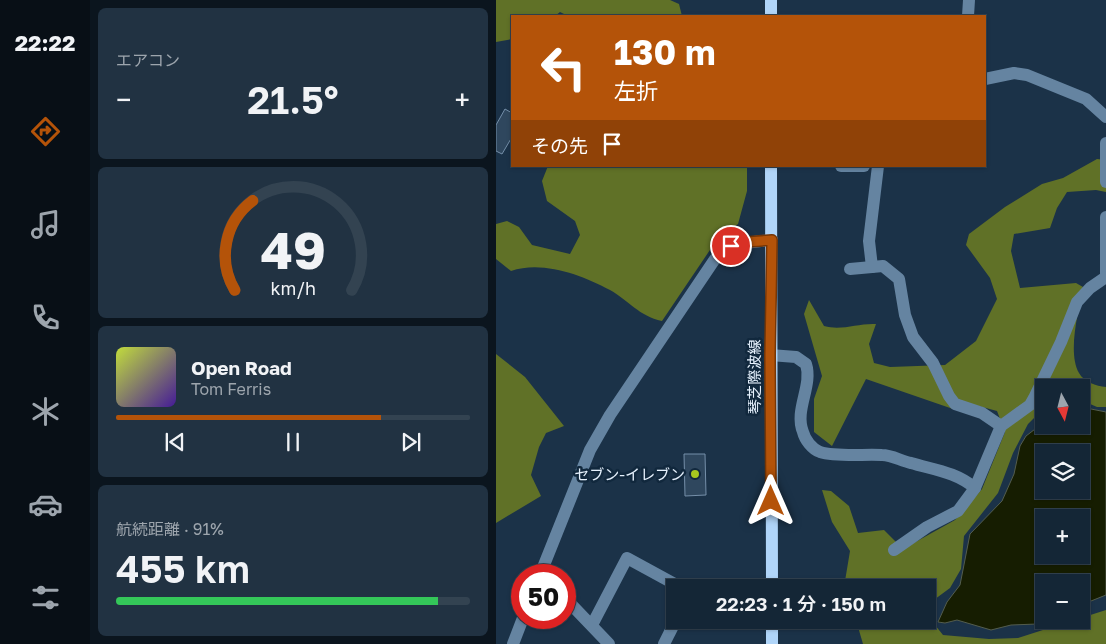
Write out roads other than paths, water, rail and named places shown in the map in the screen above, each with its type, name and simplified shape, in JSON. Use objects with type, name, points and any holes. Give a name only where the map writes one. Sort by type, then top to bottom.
[{"type":"main road","points":[[771,0],[771,15]]},
{"type":"main road","name":"琴芝際波線","points":[[772,167],[770,355],[772,579]]},
{"type":"main road","points":[[772,629],[772,644]]},
{"type":"street","points":[[968,15],[969,0]]},
{"type":"street","points":[[986,79],[1014,73],[1027,75],[1086,99],[1106,117]]},
{"type":"street","points":[[1106,143],[1106,182]]},
{"type":"street","points":[[872,267],[870,241],[878,167]]},
{"type":"street","points":[[894,550],[927,527],[958,511],[975,488],[1001,426],[1030,405],[1061,342],[1077,302],[1090,288],[1106,277],[1106,217]]},
{"type":"street","points":[[545,564],[590,450],[610,415],[715,259],[731,246],[747,242],[772,240]]},
{"type":"street","points":[[850,269],[884,266],[900,280],[905,316],[913,337],[933,363],[938,377],[955,404],[982,413],[1001,426]]},
{"type":"street","points":[[770,355],[796,357],[806,364],[808,375],[801,425],[803,434],[814,449],[820,452],[831,453],[885,455],[947,471],[966,480],[975,488]]},
{"type":"street","points":[[592,625],[628,558],[666,579]]},
{"type":"street","points":[[576,609],[609,644]]},
{"type":"street","points":[[513,644],[519,629]]},
{"type":"street","points":[[664,644],[672,629]]},
{"type":"place","name":"セブン-イレブン","points":[[695,474]]}]
